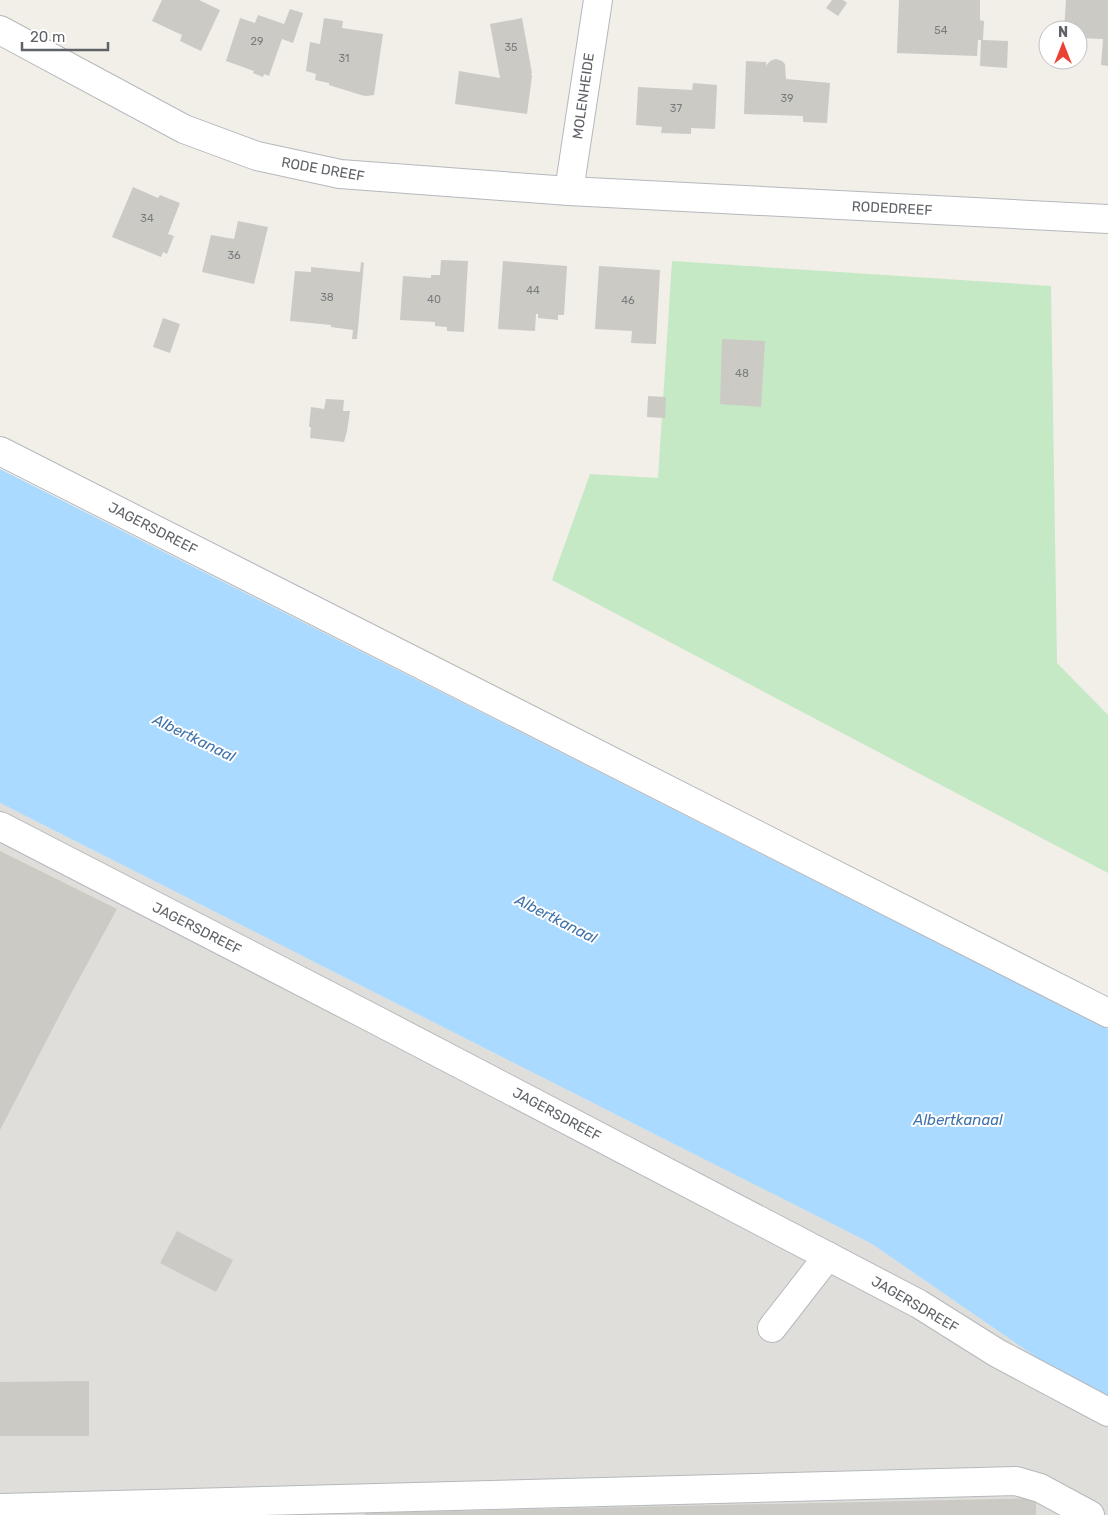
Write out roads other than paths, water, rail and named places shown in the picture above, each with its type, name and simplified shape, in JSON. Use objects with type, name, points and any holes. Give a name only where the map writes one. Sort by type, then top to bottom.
[{"type":"street","name":"MOLENHEIDE","points":[[569,191],[598,0]]},
{"type":"street","name":"RODE DREEF","points":[[0,30],[184,129],[257,156],[340,174],[676,197]]},
{"type":"street","name":"RODEDREEF","points":[[676,197],[1108,220]]},
{"type":"street","name":"JAGERSDREEF","points":[[0,451],[1108,1012]]},
{"type":"street","name":"JAGERSDREEF","points":[[0,826],[919,1304],[997,1353],[1108,1412]]},
{"type":"street","points":[[772,1328],[828,1256]]},
{"type":"street","points":[[0,1508],[1016,1481],[1040,1488],[1090,1515]]},
{"type":"water","name":"Albertkanaal","points":[[0,469],[1108,1029],[1108,1397],[1059,1373],[872,1244],[0,803]]}]
